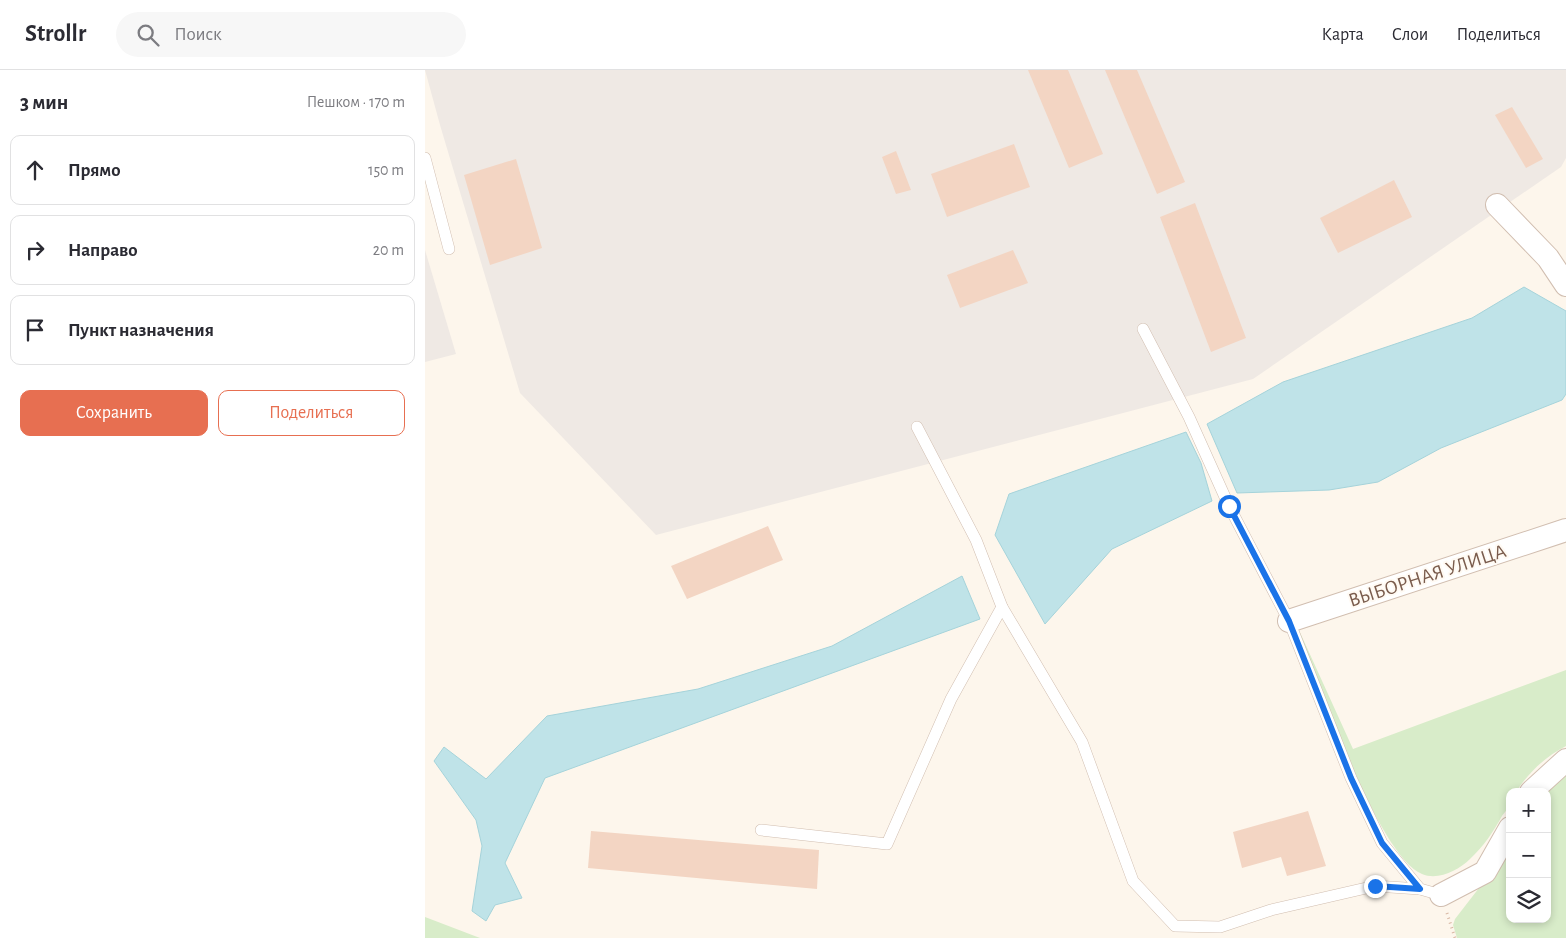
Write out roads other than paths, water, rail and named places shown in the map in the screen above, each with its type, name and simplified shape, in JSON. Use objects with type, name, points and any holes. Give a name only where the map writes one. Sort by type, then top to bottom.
[{"type":"street","points":[[1497,205],[1548,258],[1566,285]]},
{"type":"street","name":"ВЫБОРНАЯ УЛИЦА","points":[[1289,621],[1566,530]]},
{"type":"street","points":[[1535,788],[1566,760]]},
{"type":"street","points":[[1431,892],[1485,872],[1507,833]]},
{"type":"lane","points":[[425,158],[449,249]]},
{"type":"lane","points":[[1143,329],[1189,417],[1229,506],[1289,621],[1351,778],[1382,843],[1431,892]]},
{"type":"lane","points":[[917,427],[977,540],[1002,607],[1082,742],[1133,881],[1175,926],[1220,927],[1271,910],[1375,886],[1431,892]]},
{"type":"lane","points":[[761,830],[887,844],[951,699],[1002,607]]},
{"type":"water","points":[[1524,287],[1566,311],[1566,394],[1562,400],[1441,448],[1378,482],[1329,490],[1237,493],[1207,424],[1283,382],[1472,318]]},
{"type":"water","points":[[1186,432],[1201,463],[1212,501],[1112,549],[1045,624],[995,535],[1009,494]]},
{"type":"water","points":[[962,576],[980,619],[545,778],[505,863],[522,898],[495,905],[486,921],[472,911],[482,846],[476,820],[434,761],[444,747],[486,779],[547,716],[698,689],[832,646]]}]
